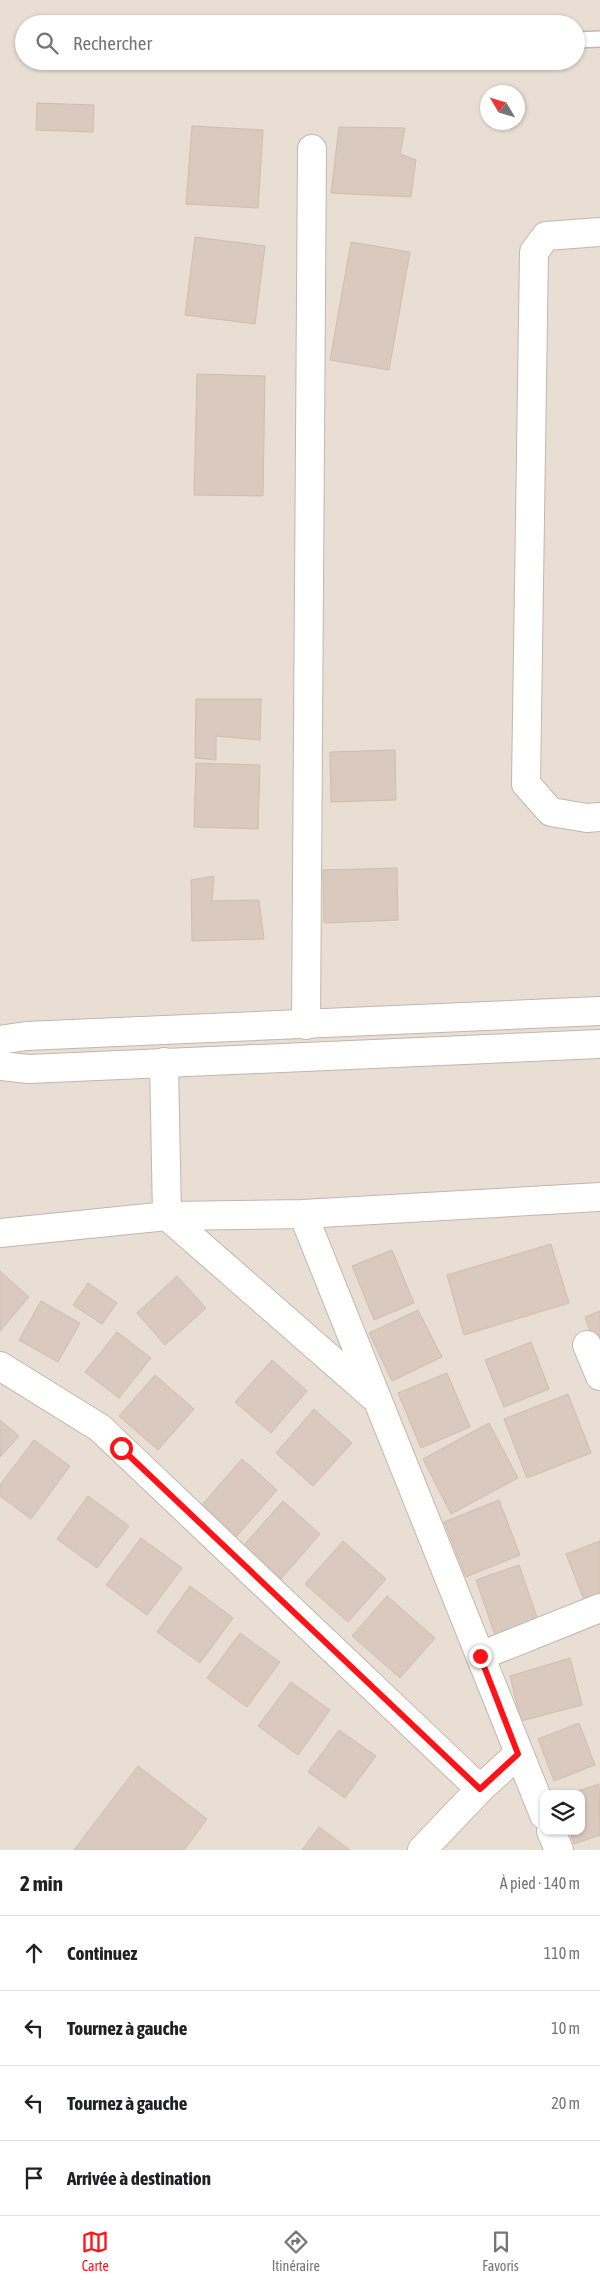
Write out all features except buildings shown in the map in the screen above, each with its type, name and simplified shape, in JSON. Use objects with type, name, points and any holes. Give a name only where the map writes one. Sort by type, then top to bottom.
[{"type":"street","points":[[306,1024],[312,149]]},
{"type":"street","points":[[600,232],[546,236],[534,252],[526,784],[551,812],[587,818],[600,817]]},
{"type":"street","points":[[8,1036],[600,1011]]},
{"type":"street","points":[[0,1074],[29,1069],[164,1062],[600,1044]]},
{"type":"street","points":[[164,1062],[167,1216],[378,1400]]},
{"type":"street","points":[[0,1066],[29,1069]]},
{"type":"street","points":[[0,1233],[167,1216],[303,1214],[600,1197]]},
{"type":"street","points":[[303,1214],[540,1806]]},
{"type":"street","points":[[587,1345],[600,1376]]},
{"type":"street","points":[[0,1366],[100,1428],[480,1789]]},
{"type":"street","points":[[480,1656],[600,1608]]},
{"type":"street","points":[[422,1850],[480,1789],[518,1754]]},
{"type":"street","points":[[553,1835],[559,1850]]},
{"type":"lane","points":[[585,40],[600,39]]},
{"type":"shaded area","points":[[0,0],[600,0],[600,1850],[0,1850]]},
{"type":"route","points":[[121,1448],[480,1789],[518,1754],[480,1656]]}]
